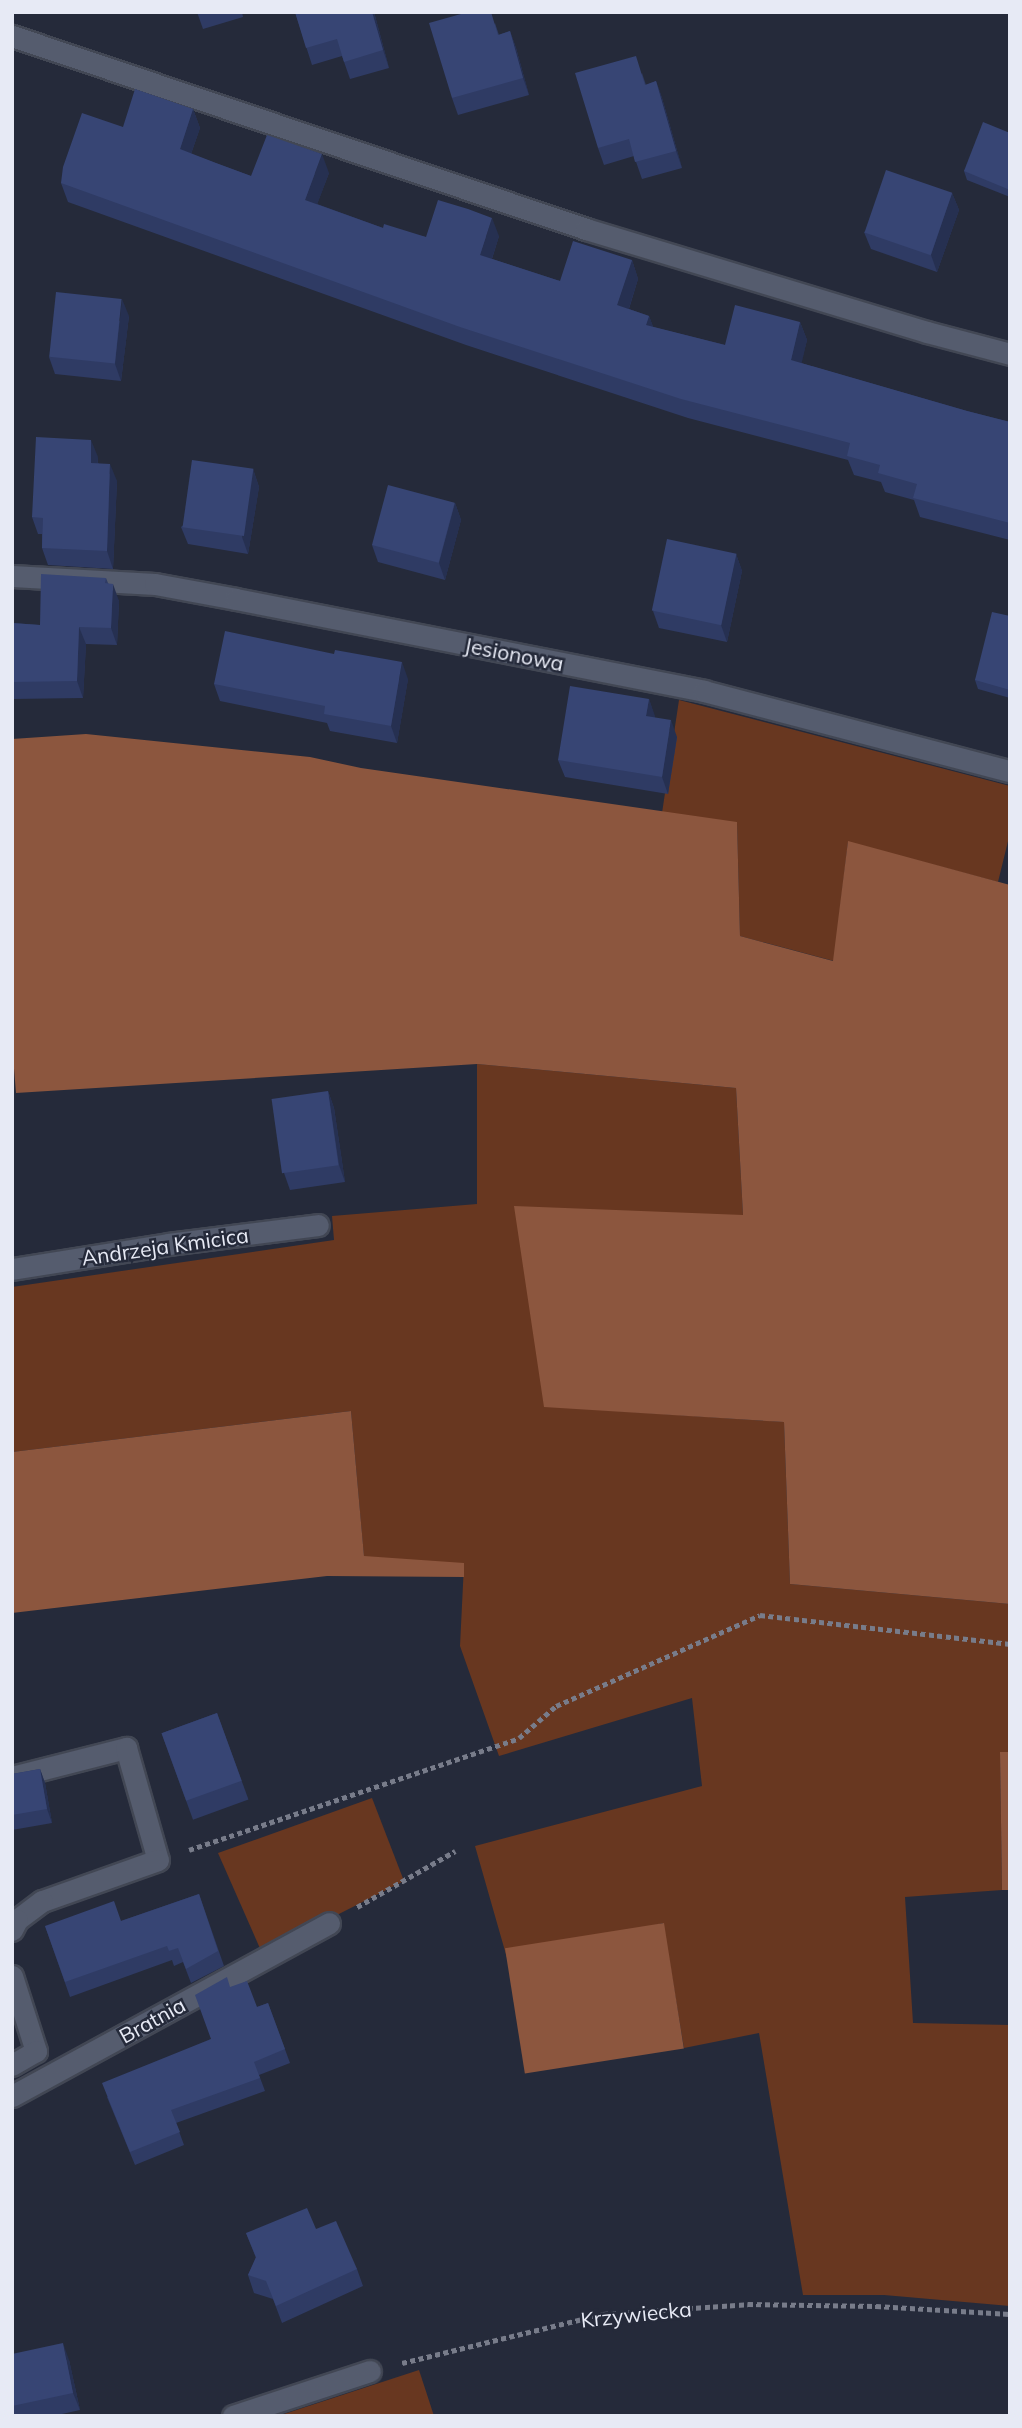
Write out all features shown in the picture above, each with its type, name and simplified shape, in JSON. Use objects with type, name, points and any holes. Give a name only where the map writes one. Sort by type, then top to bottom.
[{"type":"street","points":[[12,36],[586,229],[927,332],[1010,354]]},
{"type":"street","name":"Jesionowa","points":[[12,576],[155,584],[236,599],[705,691],[1010,771]]},
{"type":"street","name":"Andrzeja Kmicica","points":[[12,1269],[168,1244],[318,1225]]},
{"type":"street","points":[[12,1777],[126,1748],[158,1860],[42,1901],[17,1920],[12,1930]]},
{"type":"street","name":"Bratnia","points":[[12,2096],[329,1923]]},
{"type":"street","points":[[12,1976],[36,2051],[12,2065]]},
{"type":"street","points":[[233,2416],[370,2371]]},
{"type":"path","points":[[158,1860],[519,1738],[556,1706],[760,1615],[1010,1644]]},
{"type":"path","points":[[329,1923],[455,1851]]},
{"type":"path","name":"Krzywiecka","points":[[370,2371],[603,2314],[748,2304],[876,2306],[1010,2314]]},
{"type":"shaded area","points":[[679,700],[1010,786],[1010,833],[998,882],[848,842],[834,961],[740,936],[737,823],[662,813]]},
{"type":"shaded area","points":[[86,734],[310,757],[361,768],[737,822],[740,936],[833,961],[848,841],[1010,885],[1010,1604],[790,1584],[784,1422],[544,1407],[514,1206],[743,1215],[736,1088],[477,1064],[16,1093],[12,1044],[12,739]]},
{"type":"shaded area","points":[[477,1064],[736,1088],[743,1215],[544,1406],[784,1422],[790,1584],[1010,1604],[1010,1752],[1000,1753],[1002,1890],[905,1897],[913,2023],[1010,2025],[1010,2306],[884,2295],[803,2295],[759,2033],[684,2048],[663,1923],[509,1965],[475,1846],[702,1786],[692,1698],[499,1756],[460,1646],[464,1564],[364,1557],[351,1411],[12,1452],[12,1287],[334,1240],[332,1216],[477,1204]]},
{"type":"shaded area","points":[[351,1411],[364,1556],[464,1563],[464,1577],[327,1576],[12,1613],[12,1452]]},
{"type":"shaded area","points":[[1000,1752],[1010,1752],[1010,1890],[1002,1890]]},
{"type":"shaded area","points":[[372,1798],[404,1881],[262,1953],[218,1853]]},
{"type":"shaded area","points":[[664,1923],[684,2048],[525,2074],[505,1948]]},
{"type":"shaded area","points":[[419,2370],[434,2416],[278,2416]]},
{"type":"building","points":[[295,12],[372,12],[383,50],[344,62],[337,39],[306,48]]},
{"type":"building","points":[[468,12],[491,12],[498,35],[510,31],[523,78],[452,98],[429,23]]},
{"type":"building","points":[[636,56],[645,85],[656,81],[676,151],[635,162],[629,139],[598,148],[575,73]]},
{"type":"building","points":[[135,89],[193,109],[180,149],[251,176],[267,135],[322,154],[305,200],[383,228],[384,224],[426,237],[438,200],[468,209],[492,218],[480,255],[560,281],[573,241],[632,260],[617,305],[649,316],[646,325],[725,345],[735,305],[800,322],[791,360],[1010,422],[1010,523],[913,498],[917,484],[878,473],[880,465],[847,456],[850,443],[681,399],[460,327],[61,183],[63,167],[82,113],[123,127]]},
{"type":"building","points":[[983,122],[1010,133],[1010,190],[964,171]]},
{"type":"building","points":[[886,170],[952,193],[931,255],[865,232]]},
{"type":"building","points":[[56,292],[122,299],[115,364],[49,357]]},
{"type":"building","points":[[36,437],[91,440],[91,463],[110,464],[107,551],[42,548],[43,518],[32,517]]},
{"type":"building","points":[[192,460],[253,469],[244,536],[183,527]]},
{"type":"building","points":[[388,485],[455,503],[439,563],[372,545]]},
{"type":"building","points":[[667,539],[736,554],[721,625],[652,610]]},
{"type":"building","points":[[41,574],[106,578],[105,583],[113,584],[111,628],[79,627],[77,681],[12,682],[12,623],[40,625]]},
{"type":"building","points":[[992,612],[1010,616],[1010,690],[975,680]]},
{"type":"building","points":[[225,631],[334,654],[335,650],[402,662],[391,726],[324,714],[325,706],[214,684]]},
{"type":"building","points":[[570,686],[649,699],[646,716],[671,720],[662,777],[558,760]]},
{"type":"building","points":[[328,1091],[338,1165],[282,1173],[272,1099]]},
{"type":"building","points":[[217,1713],[242,1781],[186,1801],[162,1733]]},
{"type":"building","points":[[40,1769],[47,1809],[12,1815],[12,1774]]},
{"type":"building","points":[[199,1894],[218,1951],[186,1969],[178,1948],[169,1951],[167,1946],[65,1982],[45,1926],[114,1901],[121,1921]]},
{"type":"building","points":[[227,1977],[230,1987],[247,1981],[257,2007],[268,2003],[285,2049],[254,2062],[260,2078],[171,2110],[180,2132],[130,2152],[102,2083],[211,2039],[195,1995]]},
{"type":"building","points":[[307,2208],[316,2229],[336,2221],[357,2269],[276,2306],[266,2281],[248,2275],[256,2257],[246,2233]]},
{"type":"building","points":[[63,2343],[73,2393],[12,2406],[12,2354]]}]
